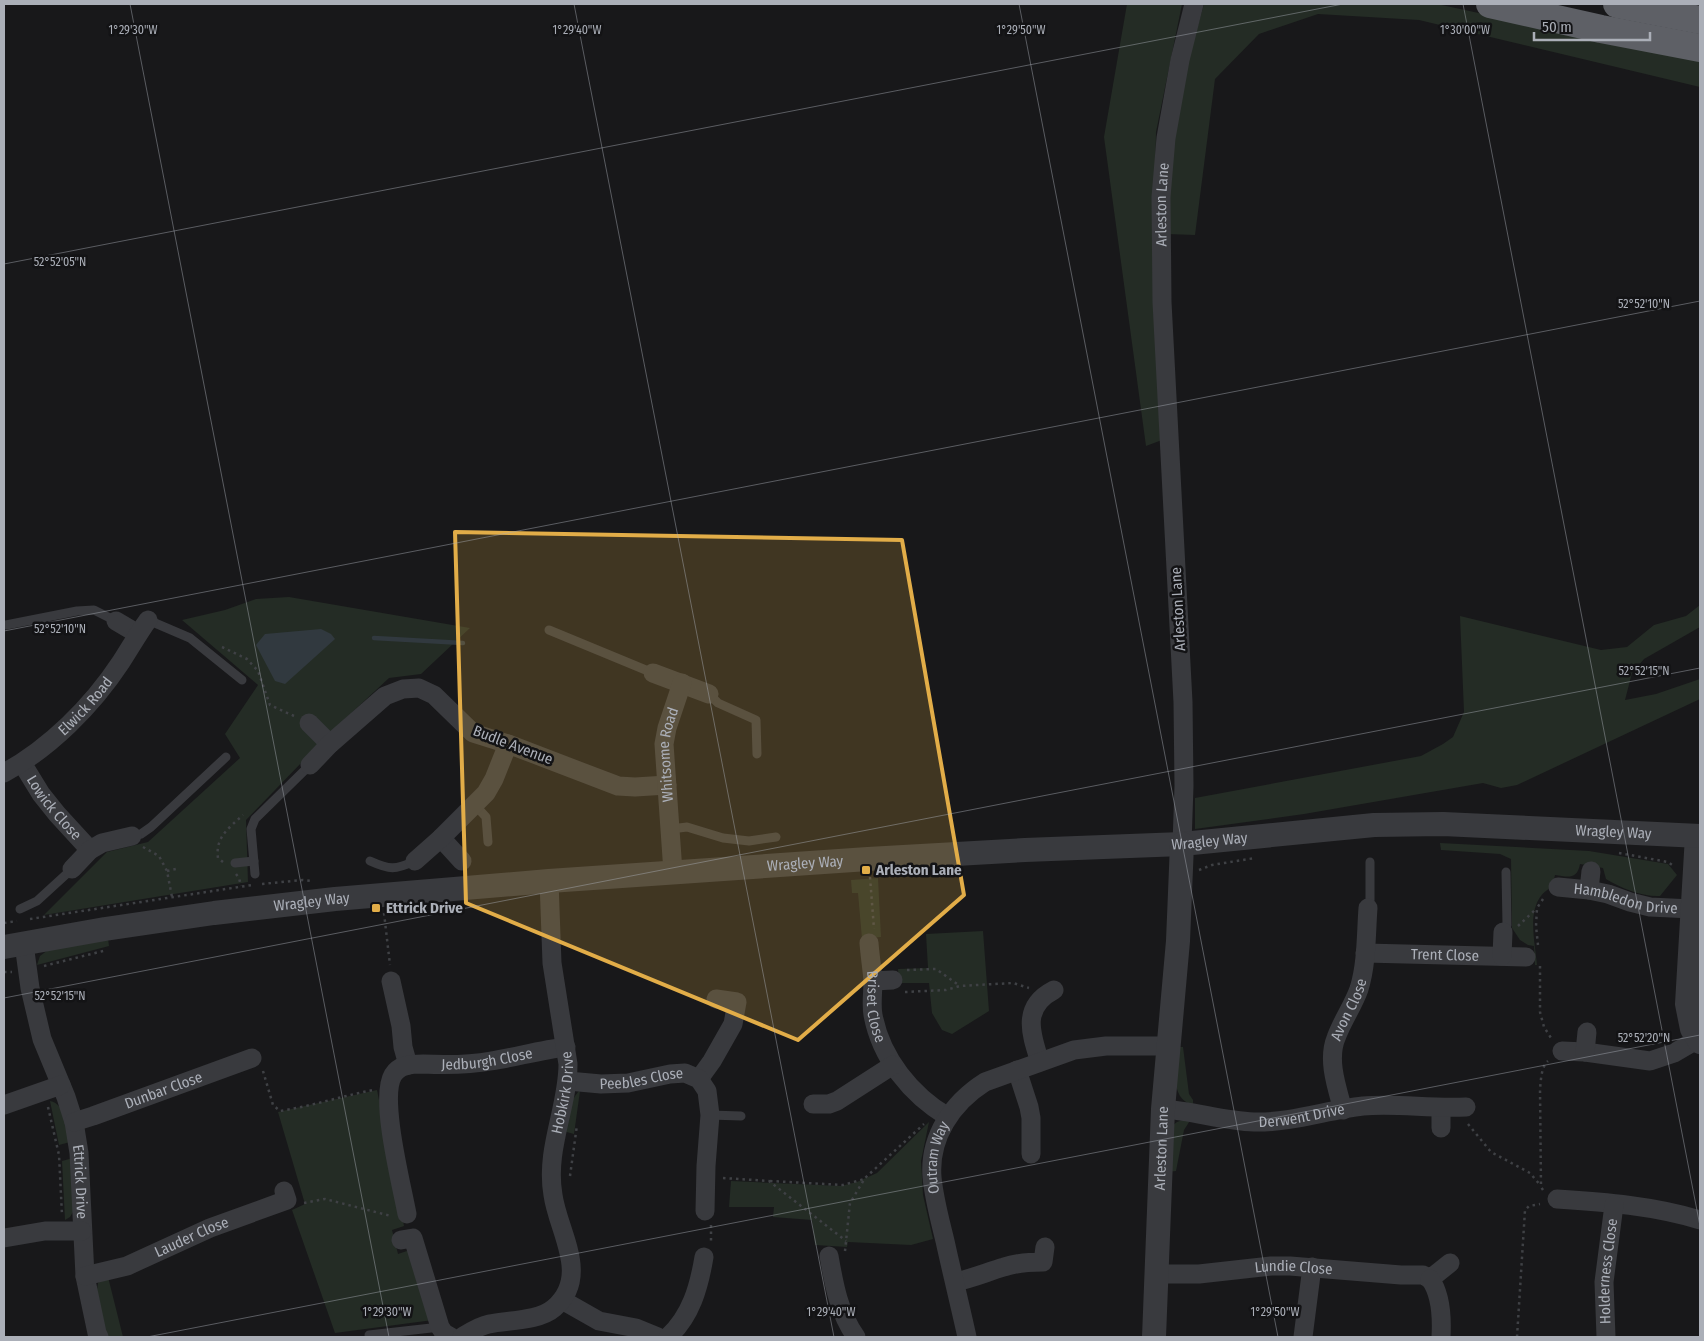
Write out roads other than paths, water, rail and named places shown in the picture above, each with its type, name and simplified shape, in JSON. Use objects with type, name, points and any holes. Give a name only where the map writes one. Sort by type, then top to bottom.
[{"type":"highway","points":[[1490,4],[1601,29],[1700,48]]},
{"type":"highway","points":[[1617,4],[1700,20]]},
{"type":"street","name":"Arleston Lane","points":[[1154,1337],[1164,1109],[1178,941],[1184,786],[1183,702],[1162,302],[1161,198],[1166,138],[1180,60],[1194,4]]},
{"type":"street","points":[[116,621],[143,627]]},
{"type":"street","name":"Elwick Road","points":[[4,773],[22,763],[62,732],[121,663],[143,627]]},
{"type":"street","points":[[653,673],[709,694]]},
{"type":"street","name":"Whitsome Road","points":[[673,872],[664,744],[667,728],[682,684]]},
{"type":"street","name":"Budle Avenue","points":[[310,765],[330,744],[385,696],[403,689],[419,688],[434,695],[473,733],[508,744],[618,786],[667,785]]},
{"type":"street","points":[[304,721],[330,744]]},
{"type":"street","points":[[415,861],[486,793],[494,779],[508,744]]},
{"type":"street","name":"Lowick Close","points":[[22,763],[51,808],[90,850]]},
{"type":"street","name":"Wragley Way","points":[[14,945],[105,929],[335,899],[549,881],[868,859],[1182,844],[1374,825],[1443,824],[1698,836]]},
{"type":"street","points":[[1555,1051],[1585,1052],[1650,1060],[1674,1054],[1699,1040],[1692,1029],[1687,1004],[1694,869],[1698,836]]},
{"type":"street","name":"Lowick Close","points":[[72,869],[90,850],[102,843],[129,837]]},
{"type":"street","points":[[441,838],[462,861]]},
{"type":"street","points":[[1588,890],[1591,871]]},
{"type":"street","name":"Hobkirk Drive","points":[[549,881],[552,963],[566,1048],[568,1081],[553,1143],[551,1162],[552,1195],[570,1252],[572,1274],[568,1289],[562,1300]]},
{"type":"street","name":"Hambledon Drive","points":[[1558,887],[1608,894],[1643,905],[1692,909]]},
{"type":"street","name":"Avon Close","points":[[1343,1110],[1334,1071],[1334,1046],[1359,989],[1365,953],[1368,908]]},
{"type":"street","points":[[1502,956],[1503,932]]},
{"type":"street","name":"Briset Close","points":[[872,940],[873,1014],[881,1039],[893,1065],[903,1080],[943,1114]]},
{"type":"street","name":"Ettrick Drive","points":[[14,945],[28,970],[53,1088],[74,1122],[79,1153],[85,1276],[99,1337]]},
{"type":"street","name":"Trent Close","points":[[1365,953],[1535,955]]},
{"type":"street","points":[[391,981],[401,1026],[402,1047],[408,1065],[398,1068],[392,1076],[389,1086],[388,1103],[392,1141],[407,1214]]},
{"type":"street","points":[[873,981],[899,981]]},
{"type":"street","points":[[1040,1062],[1031,1033],[1030,1023],[1033,1014],[1048,993]]},
{"type":"street","points":[[698,1079],[712,1061],[733,1024],[737,1002],[716,999]]},
{"type":"street","points":[[1585,1052],[1587,1032]]},
{"type":"street","name":"Outram Way","points":[[968,1337],[938,1213],[932,1177],[932,1164],[943,1114],[960,1102],[972,1090],[985,1082],[1074,1050],[1106,1046],[1168,1046]]},
{"type":"street","name":"Jedburgh Close","points":[[408,1065],[449,1066],[490,1062],[566,1048]]},
{"type":"street","name":"Dunbar Close","points":[[74,1122],[252,1058]]},
{"type":"street","points":[[813,1104],[829,1104],[837,1101],[893,1065]]},
{"type":"street","points":[[1017,1070],[1031,1118],[1030,1154]]},
{"type":"street","name":"Peebles Close","points":[[568,1081],[601,1084],[628,1083],[670,1074],[685,1073],[698,1079],[707,1091],[710,1115],[705,1211]]},
{"type":"street","points":[[4,1105],[53,1088]]},
{"type":"street","name":"Derwent Drive","points":[[1164,1109],[1180,1110],[1221,1119],[1255,1122],[1314,1116],[1363,1106],[1466,1107]]},
{"type":"street","points":[[1441,1108],[1442,1128]]},
{"type":"street","points":[[1549,1199],[1582,1192],[1614,1205],[1649,1208],[1700,1220]]},
{"type":"street","name":"Lauder Close","points":[[85,1276],[127,1266],[286,1196]]},
{"type":"street","name":"Holderness Close","points":[[1606,1337],[1604,1282],[1614,1205]]},
{"type":"street","points":[[4,1238],[45,1231],[82,1231]]},
{"type":"street","points":[[401,1240],[413,1238],[446,1332]]},
{"type":"street","points":[[955,1282],[980,1276],[1005,1266],[1026,1262],[1043,1262],[1044,1247]]},
{"type":"street","points":[[830,1261],[839,1303],[846,1324],[856,1337]]},
{"type":"street","points":[[1441,1337],[1442,1329],[1437,1292],[1430,1278],[1450,1263]]},
{"type":"street","points":[[668,1337],[678,1328],[693,1304],[698,1265]]},
{"type":"street","name":"Lundie Close","points":[[1156,1274],[1199,1274],[1270,1266],[1423,1275],[1430,1278]]},
{"type":"street","points":[[1303,1337],[1312,1267]]},
{"type":"street","points":[[462,1337],[487,1324],[514,1329],[552,1310],[562,1300],[599,1321],[636,1328],[658,1337]]},
{"type":"lane","points":[[6,625],[77,611],[94,610],[116,621]]},
{"type":"lane","points":[[143,627],[190,638],[242,680]]},
{"type":"lane","points":[[549,630],[653,673]]},
{"type":"lane","points":[[709,694],[718,703],[756,720],[757,754]]},
{"type":"lane","points":[[129,837],[142,834],[151,827],[226,757]]},
{"type":"lane","points":[[255,874],[251,829],[255,818],[310,765]]},
{"type":"lane","points":[[474,804],[486,817],[488,842]]},
{"type":"lane","points":[[671,829],[686,827],[723,838],[749,841],[776,837]]},
{"type":"lane","points":[[233,866],[254,861]]},
{"type":"lane","points":[[370,861],[386,868],[402,867],[415,861]]},
{"type":"lane","points":[[1368,908],[1370,900],[1370,862]]},
{"type":"lane","points":[[20,908],[37,901],[72,869]]},
{"type":"lane","points":[[1503,932],[1507,924],[1506,872]]},
{"type":"lane","points":[[710,1115],[741,1116]]},
{"type":"lane","points":[[369,1335],[446,1332]]},
{"type":"waterway","points":[[374,638],[463,643]]},
{"type":"place","name":"Arleston Lane","points":[[866,870]]},
{"type":"place","name":"Ettrick Drive","points":[[376,908]]}]
